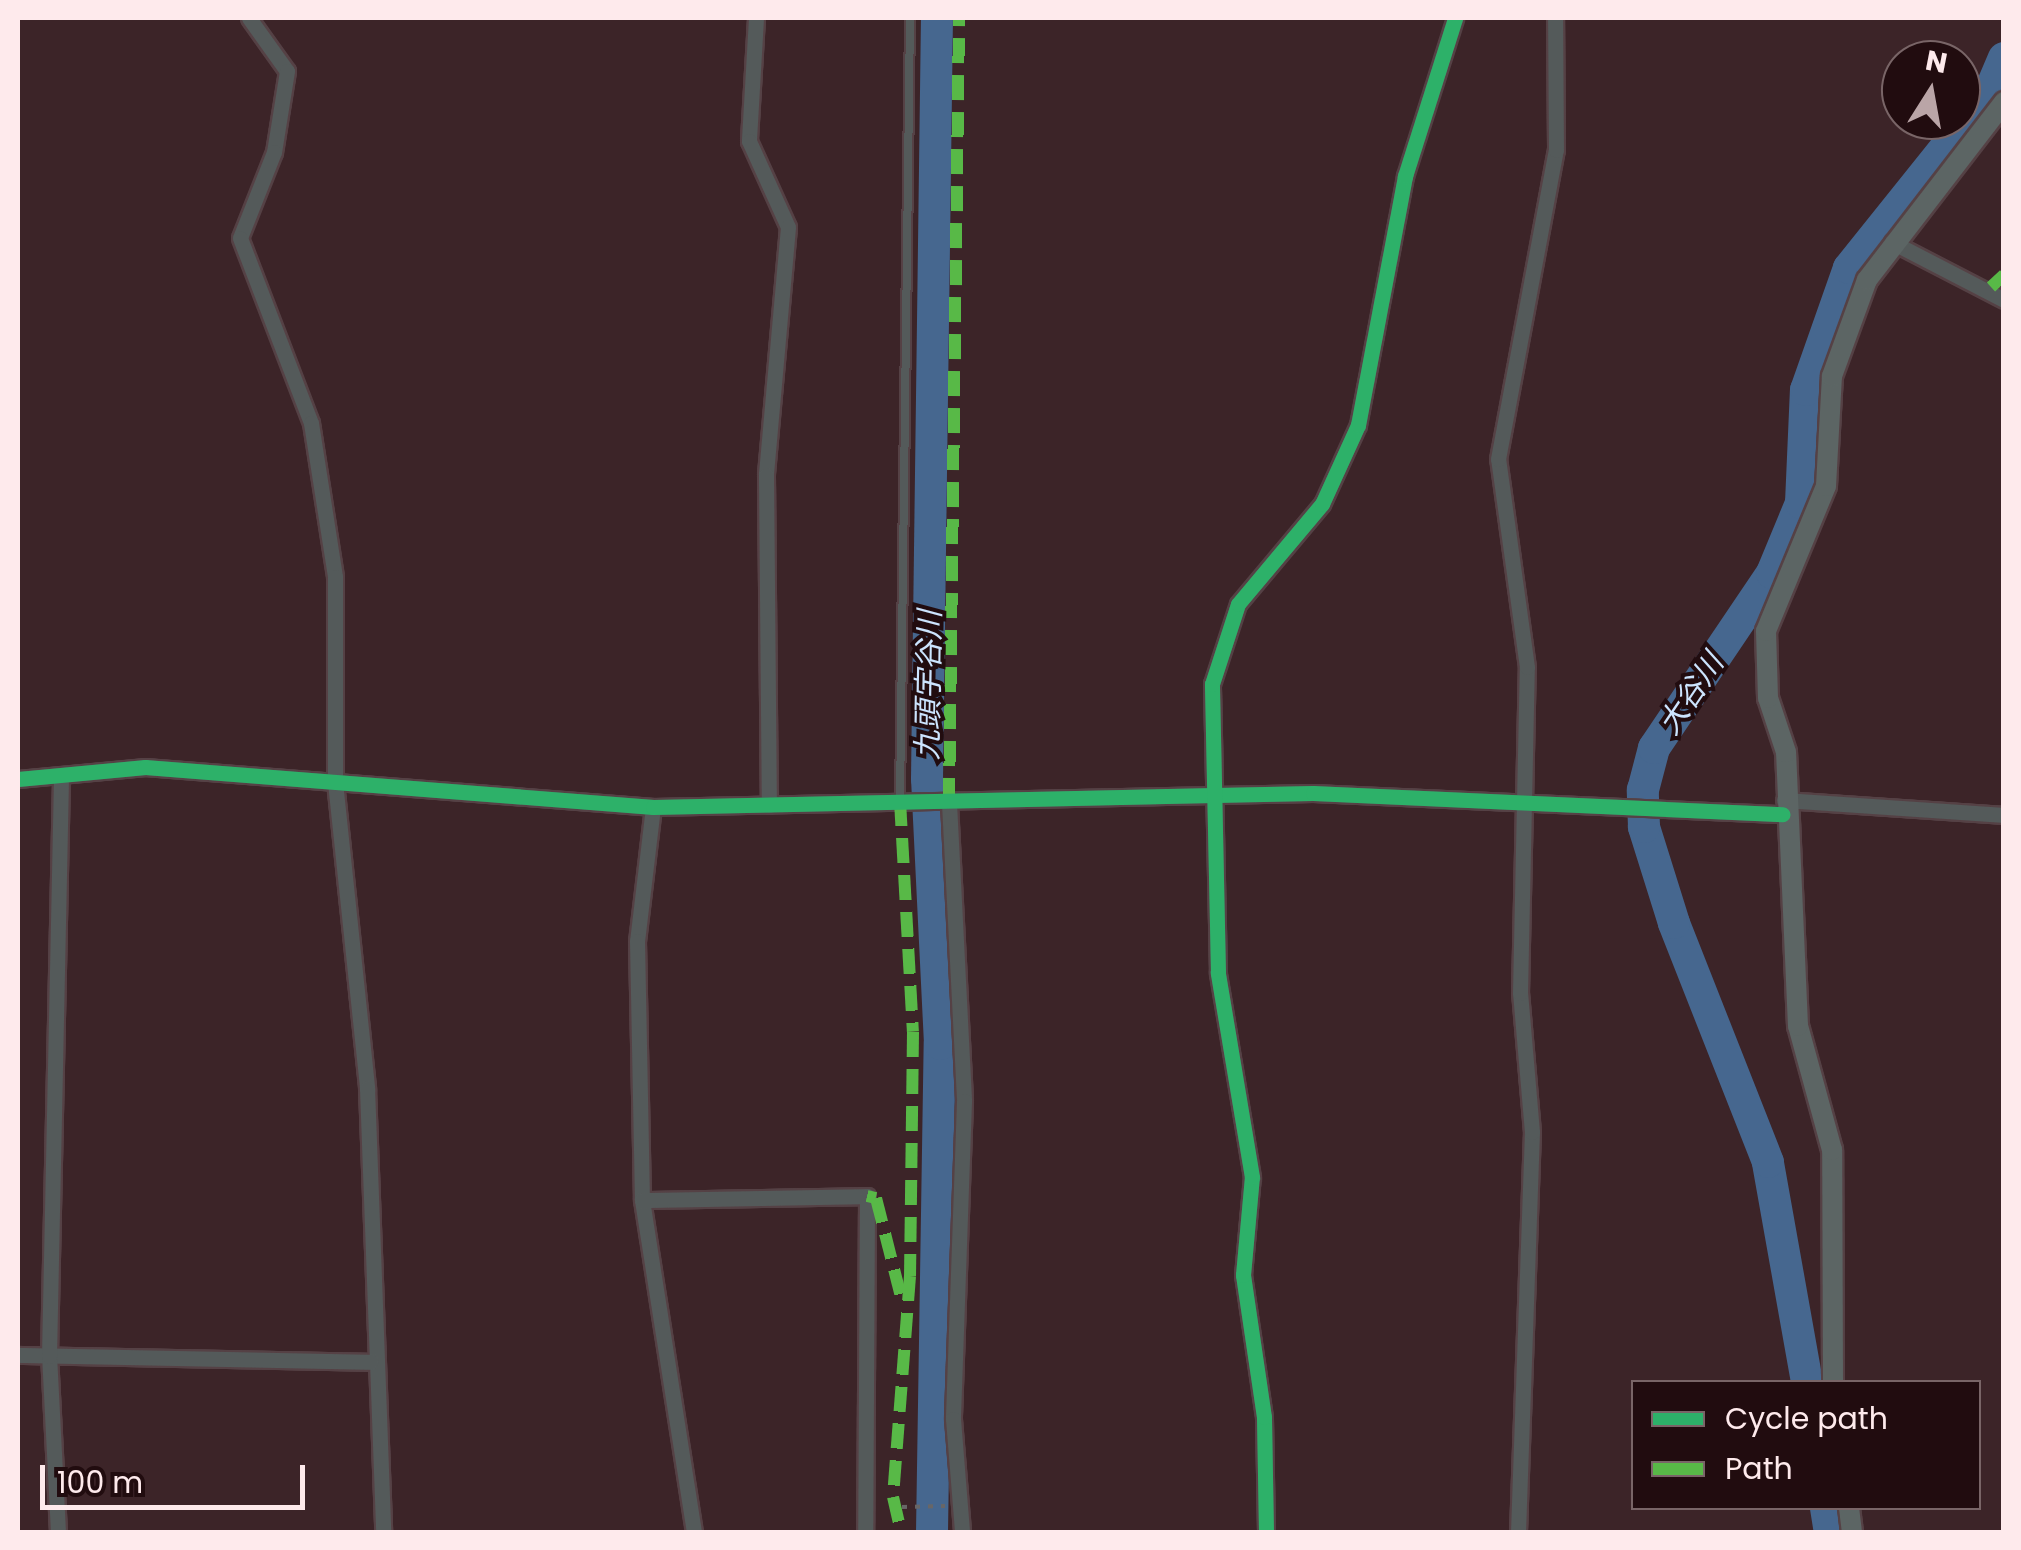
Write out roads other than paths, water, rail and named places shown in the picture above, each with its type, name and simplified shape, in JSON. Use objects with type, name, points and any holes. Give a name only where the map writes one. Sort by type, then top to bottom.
[{"type":"street","points":[[249,18],[288,71],[274,152],[240,238],[311,424],[342,664],[335,782],[367,1088],[370,1362],[383,1532]]},
{"type":"street","points":[[756,18],[750,141],[788,227],[766,475],[770,806]]},
{"type":"street","points":[[1266,1532],[1264,1417],[1243,1276],[1252,1177],[1218,972],[1212,684],[1221,641],[1258,573],[1322,504],[1346,457],[1405,176],[1455,18]]},
{"type":"street","points":[[1518,1532],[1532,1132],[1520,993],[1520,803],[1528,667],[1498,458],[1556,150],[1556,18]]},
{"type":"street","points":[[1833,1380],[1832,1150],[1798,1026],[1766,631],[1826,486],[1841,346],[1892,242],[2004,102]]},
{"type":"street","points":[[1892,242],[2004,300]]},
{"type":"street","points":[[18,779],[61,779],[145,767],[653,808],[1215,796],[1656,810],[1783,807],[2004,815]]},
{"type":"street","points":[[58,1532],[49,1356],[61,779]]},
{"type":"street","points":[[947,802],[964,1101],[954,1419],[962,1532]]},
{"type":"street","points":[[653,808],[637,941],[642,1200],[694,1532]]},
{"type":"street","points":[[642,1200],[867,1196],[864,1532]]},
{"type":"street","points":[[18,1355],[370,1362]]},
{"type":"lane","points":[[902,802],[910,18]]},
{"type":"waterway","name":"九頭宇谷川","points":[[932,1532],[940,1044],[927,779],[937,18]]},
{"type":"waterway","name":"大谷川","points":[[1807,1380],[1768,1162],[1674,923],[1644,827],[1643,790],[1654,748],[1772,573],[1801,503],[1806,390],[1849,268],[1989,93],[2004,58]]},
{"type":"waterway","name":"大谷川","points":[[1826,1510],[1830,1532]]}]
